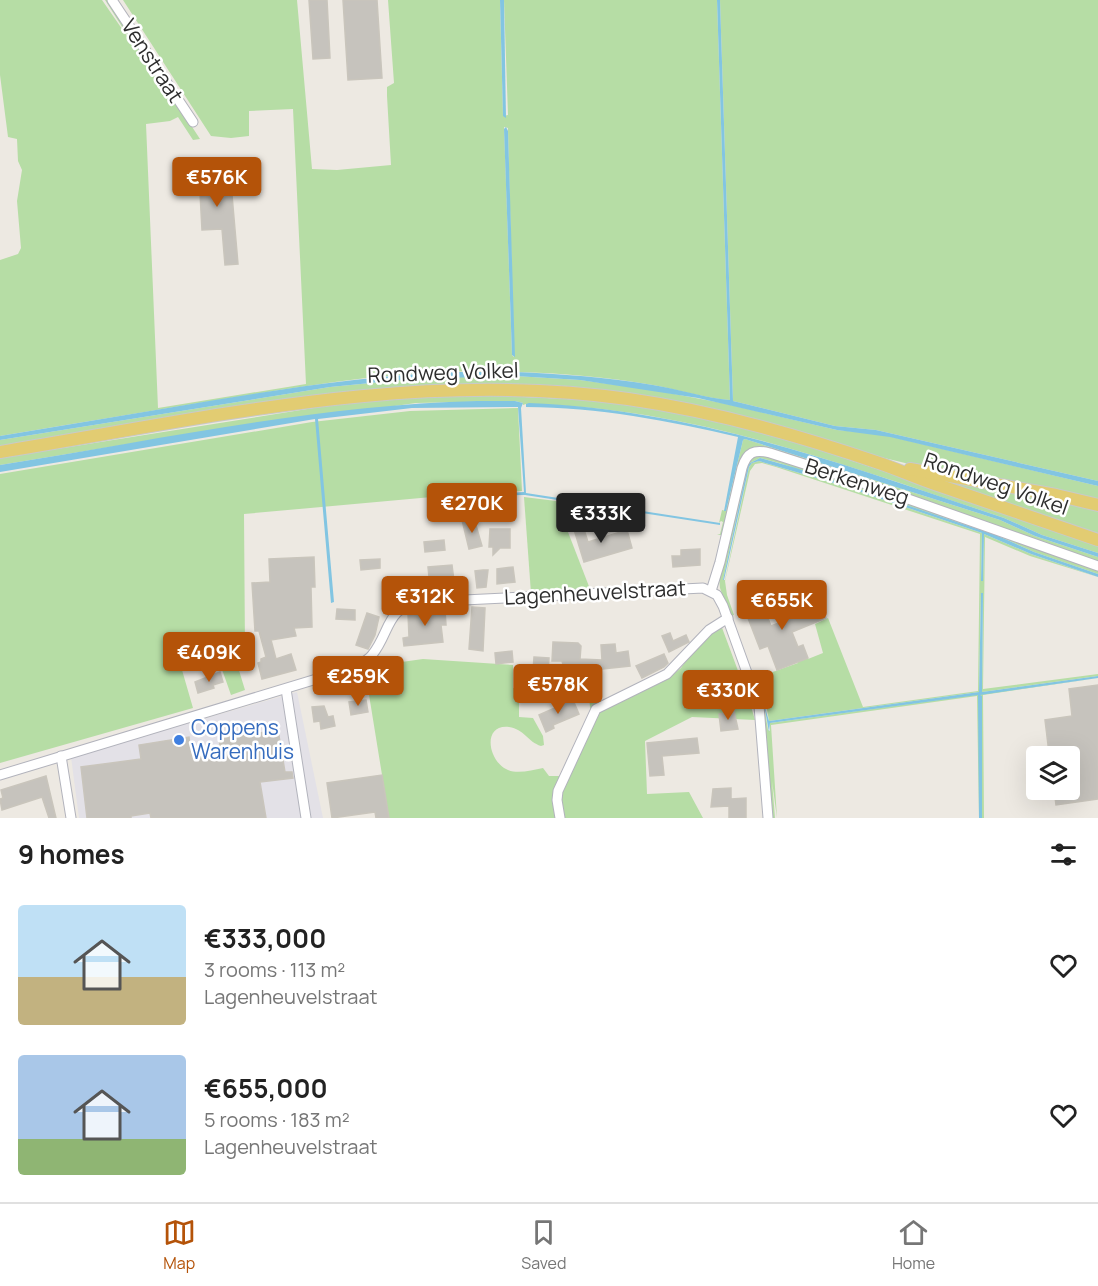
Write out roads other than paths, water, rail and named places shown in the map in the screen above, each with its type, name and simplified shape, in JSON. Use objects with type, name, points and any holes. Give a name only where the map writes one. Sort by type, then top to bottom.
[{"type":"main road","name":"Rondweg Volkel","points":[[0,452],[320,400],[386,393],[488,389],[571,393],[655,403],[726,418],[804,439],[1098,540]]},
{"type":"main road","name":"Rondweg Volkel","points":[[882,464],[1056,495],[1098,505]]},
{"type":"street","name":"Venstraat","points":[[112,0],[193,122]]},
{"type":"street","name":"Berkenweg","points":[[711,591],[716,580],[745,458],[758,451],[860,482],[1098,566]]},
{"type":"street","name":"Lagenheuvelstraat","points":[[0,775],[348,670],[372,656],[394,614],[406,605],[689,588],[711,591],[717,595],[728,618],[759,706],[768,818]]},
{"type":"street","points":[[560,818],[558,791],[596,709],[667,674],[709,630],[728,618]]},
{"type":"street","points":[[286,689],[306,818]]},
{"type":"street","points":[[62,756],[71,818]]},
{"type":"water","points":[[500,0],[504,0],[506,118],[503,116]]},
{"type":"water","points":[[717,0],[720,0],[733,401],[835,426],[876,430],[1098,481],[1098,486],[890,437],[837,430],[698,398],[580,380],[515,376],[515,372],[601,378],[653,385],[730,400]]},
{"type":"water","points":[[506,127],[508,131],[515,357],[512,355],[504,129]]},
{"type":"water","points":[[455,372],[505,372],[507,374],[504,377],[422,378],[330,387],[0,440],[0,436],[275,391],[365,379]]},
{"type":"water","points":[[477,401],[523,403],[521,408],[526,493],[720,523],[720,525],[525,495],[478,496],[456,500],[456,498],[488,494],[524,492],[518,407],[412,408],[318,419],[334,602],[331,603],[315,419],[0,472],[0,465],[297,416],[417,404]]},
{"type":"water","points":[[529,403],[652,416],[771,443],[1004,518],[1042,535],[1098,553],[1098,557],[1035,536],[1000,520],[745,439],[726,511],[724,511],[738,437],[633,416],[580,409],[526,407]]},
{"type":"water","points":[[760,458],[996,535],[1034,552],[1098,574],[1098,577],[1031,554],[984,534],[983,581],[981,581],[982,533],[837,484],[759,461],[752,463],[749,467],[723,580],[748,464]]},
{"type":"water","points":[[981,593],[983,593],[982,692],[1098,676],[1098,678],[980,695],[982,696],[982,818],[979,818],[978,695],[770,723],[769,732],[764,704],[769,721],[979,692]]},
{"type":"place","name":"Coppens Warenhuis","points":[[179,740]]}]
